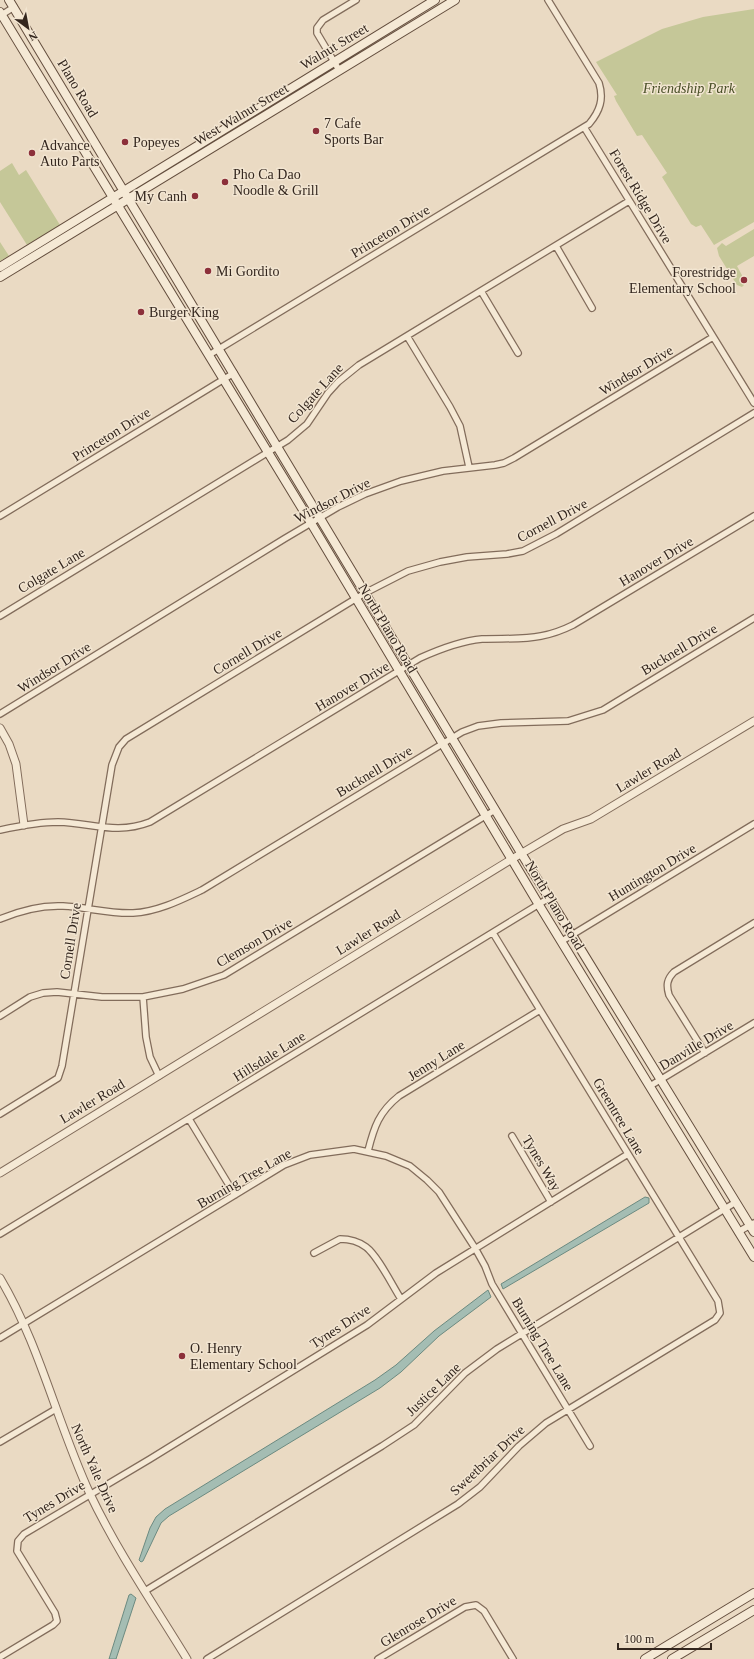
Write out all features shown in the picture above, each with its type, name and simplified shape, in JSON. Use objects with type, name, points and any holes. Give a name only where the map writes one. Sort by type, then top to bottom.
[{"type":"main road","name":"Walnut Street","points":[[126,194],[334,61],[435,0]]},
{"type":"main road","name":"West Walnut Street","points":[[0,277],[126,194],[339,70],[455,0]]},
{"type":"main road","name":"Plano Road","points":[[12,4],[126,194]]},
{"type":"main road","name":"North Plano Road","points":[[1,14],[311,523],[485,816],[754,1257]]},
{"type":"main road","points":[[411,15],[416,24]]},
{"type":"main road","name":"North Plano Road","points":[[126,194],[234,372],[521,854],[660,1080],[753,1227]]},
{"type":"main road","name":"West Walnut Street","points":[[0,267],[116,201]]},
{"type":"main road","points":[[169,265],[168,274],[164,281],[172,282],[194,306]]},
{"type":"main road","points":[[645,1659],[754,1593]]},
{"type":"main road","points":[[672,1659],[754,1610]]},
{"type":"street","points":[[339,70],[318,33],[317,28],[324,20],[356,0]]},
{"type":"street","points":[[548,0],[599,82],[602,92],[599,110],[594,118],[584,127]]},
{"type":"street","points":[[1,14],[12,4]]},
{"type":"street","name":"Forest Ridge Drive","points":[[584,127],[754,403]]},
{"type":"street","name":"Princeton Drive","points":[[209,355],[584,127]]},
{"type":"street","name":"Colgate Lane","points":[[0,616],[277,446],[306,424],[328,393],[348,373],[629,201]]},
{"type":"street","points":[[556,246],[592,308]]},
{"type":"street","points":[[481,291],[518,353]]},
{"type":"street","points":[[407,336],[460,426],[469,467]]},
{"type":"street","name":"Windsor Drive","points":[[0,714],[311,523],[365,494],[401,481],[443,470],[504,463],[713,337]]},
{"type":"street","name":"Princeton Drive","points":[[0,516],[234,372]]},
{"type":"street","name":"Cornell Drive","points":[[0,1114],[58,1078],[62,1066],[114,756],[126,739],[365,593],[408,571],[440,562],[467,557],[507,554],[523,551],[556,534],[754,414]]},
{"type":"street","name":"Hanover Drive","points":[[0,830],[24,825],[58,822],[102,828],[136,827],[150,822],[409,665],[444,647],[482,640],[542,636],[568,628],[754,516]]},
{"type":"street","name":"Bucknell Drive","points":[[0,919],[15,912],[44,907],[62,906],[114,913],[135,913],[174,903],[195,893],[462,732],[478,726],[568,721],[603,710],[754,618]]},
{"type":"street","name":"Lawler Road","points":[[0,1172],[512,859],[563,829],[591,819],[754,721]]},
{"type":"street","points":[[0,728],[9,744],[16,764],[24,825]]},
{"type":"street","name":"Clemson Drive","points":[[0,1016],[24,1001],[43,993],[74,993],[118,998],[143,997],[183,989],[224,975],[495,810]]},
{"type":"street","name":"Huntington Drive","points":[[562,941],[754,824]]},
{"type":"street","name":"Hillsdale Lane","points":[[0,1234],[549,898]]},
{"type":"street","points":[[705,1053],[669,995],[667,990],[669,977],[674,972],[754,923]]},
{"type":"street","name":"Greentree Lane","points":[[494,933],[718,1301],[720,1313]]},
{"type":"street","points":[[143,997],[146,1037],[150,1057],[159,1076]]},
{"type":"street","name":"Jenny Lane","points":[[368,1151],[374,1128],[388,1105],[399,1096],[540,1010]]},
{"type":"street","name":"Danville Drive","points":[[650,1086],[754,1023]]},
{"type":"street","points":[[189,1119],[236,1196]]},
{"type":"street","name":"Tynes Way","points":[[512,1136],[551,1202]]},
{"type":"street","name":"Burning Tree Lane","points":[[0,1338],[236,1196],[284,1165],[310,1155],[354,1149],[368,1151],[401,1161],[427,1180],[439,1192],[475,1248],[485,1266],[492,1284],[590,1446]]},
{"type":"street","name":"Tynes Drive","points":[[0,1657],[53,1625],[57,1621],[55,1613],[17,1551],[18,1541],[24,1534],[367,1325],[436,1272],[628,1154]]},
{"type":"street","name":"Justice Lane","points":[[146,1591],[414,1425],[465,1373],[521,1333],[736,1202]]},
{"type":"street","points":[[738,1232],[753,1227]]},
{"type":"street","points":[[314,1253],[340,1239],[360,1243],[368,1248],[374,1256],[401,1299]]},
{"type":"street","name":"North Yale Drive","points":[[0,1278],[23,1324],[38,1359],[90,1494],[116,1544],[187,1659]]},
{"type":"street","name":"Sweetbriar Drive","points":[[206,1659],[458,1504],[480,1487],[525,1441],[546,1423],[715,1320],[720,1313]]},
{"type":"street","points":[[0,1442],[56,1409]]},
{"type":"street","name":"Glenrose Drive","points":[[378,1659],[470,1605],[476,1605],[484,1610],[513,1659]]},
{"type":"green space","name":"Friendship Park","points":[[754,9],[754,222],[714,245],[701,225],[696,227],[691,224],[662,177],[667,173],[642,135],[637,136],[616,101],[614,96],[617,95],[596,62],[662,29],[703,17]]},
{"type":"green space","points":[[12,163],[19,175],[26,170],[60,225],[27,245],[0,202],[0,171]]},
{"type":"green space","points":[[754,229],[754,256],[737,266],[744,279],[744,285],[742,287],[737,285],[719,256],[717,248],[722,243],[726,246]]},
{"type":"green space","points":[[0,242],[9,256],[0,261]]},
{"type":"shaded area","points":[[645,1197],[649,1198],[649,1203],[503,1289],[501,1284]]},
{"type":"shaded area","points":[[488,1290],[491,1297],[439,1336],[401,1372],[380,1388],[169,1516],[161,1523],[143,1561],[141,1562],[139,1560],[150,1528],[156,1517],[165,1509],[375,1380],[396,1365],[434,1331]]},
{"type":"shaded area","points":[[131,1594],[136,1598],[116,1659],[109,1659],[129,1595]]},
{"type":"place","name":"7 Cafe Sports Bar","points":[[316,131]]},
{"type":"place","name":"Popeyes","points":[[125,142]]},
{"type":"place","name":"Advance Auto Parts","points":[[32,153]]},
{"type":"place","name":"Pho Ca Dao Noodle & Grill","points":[[225,182]]},
{"type":"place","name":"My Canh","points":[[195,196]]},
{"type":"place","name":"Mi Gordito","points":[[208,271]]},
{"type":"place","name":"Forestridge Elementary School","points":[[744,280]]},
{"type":"place","name":"Burger King","points":[[141,312]]},
{"type":"place","name":"O. Henry Elementary School","points":[[182,1356]]}]
